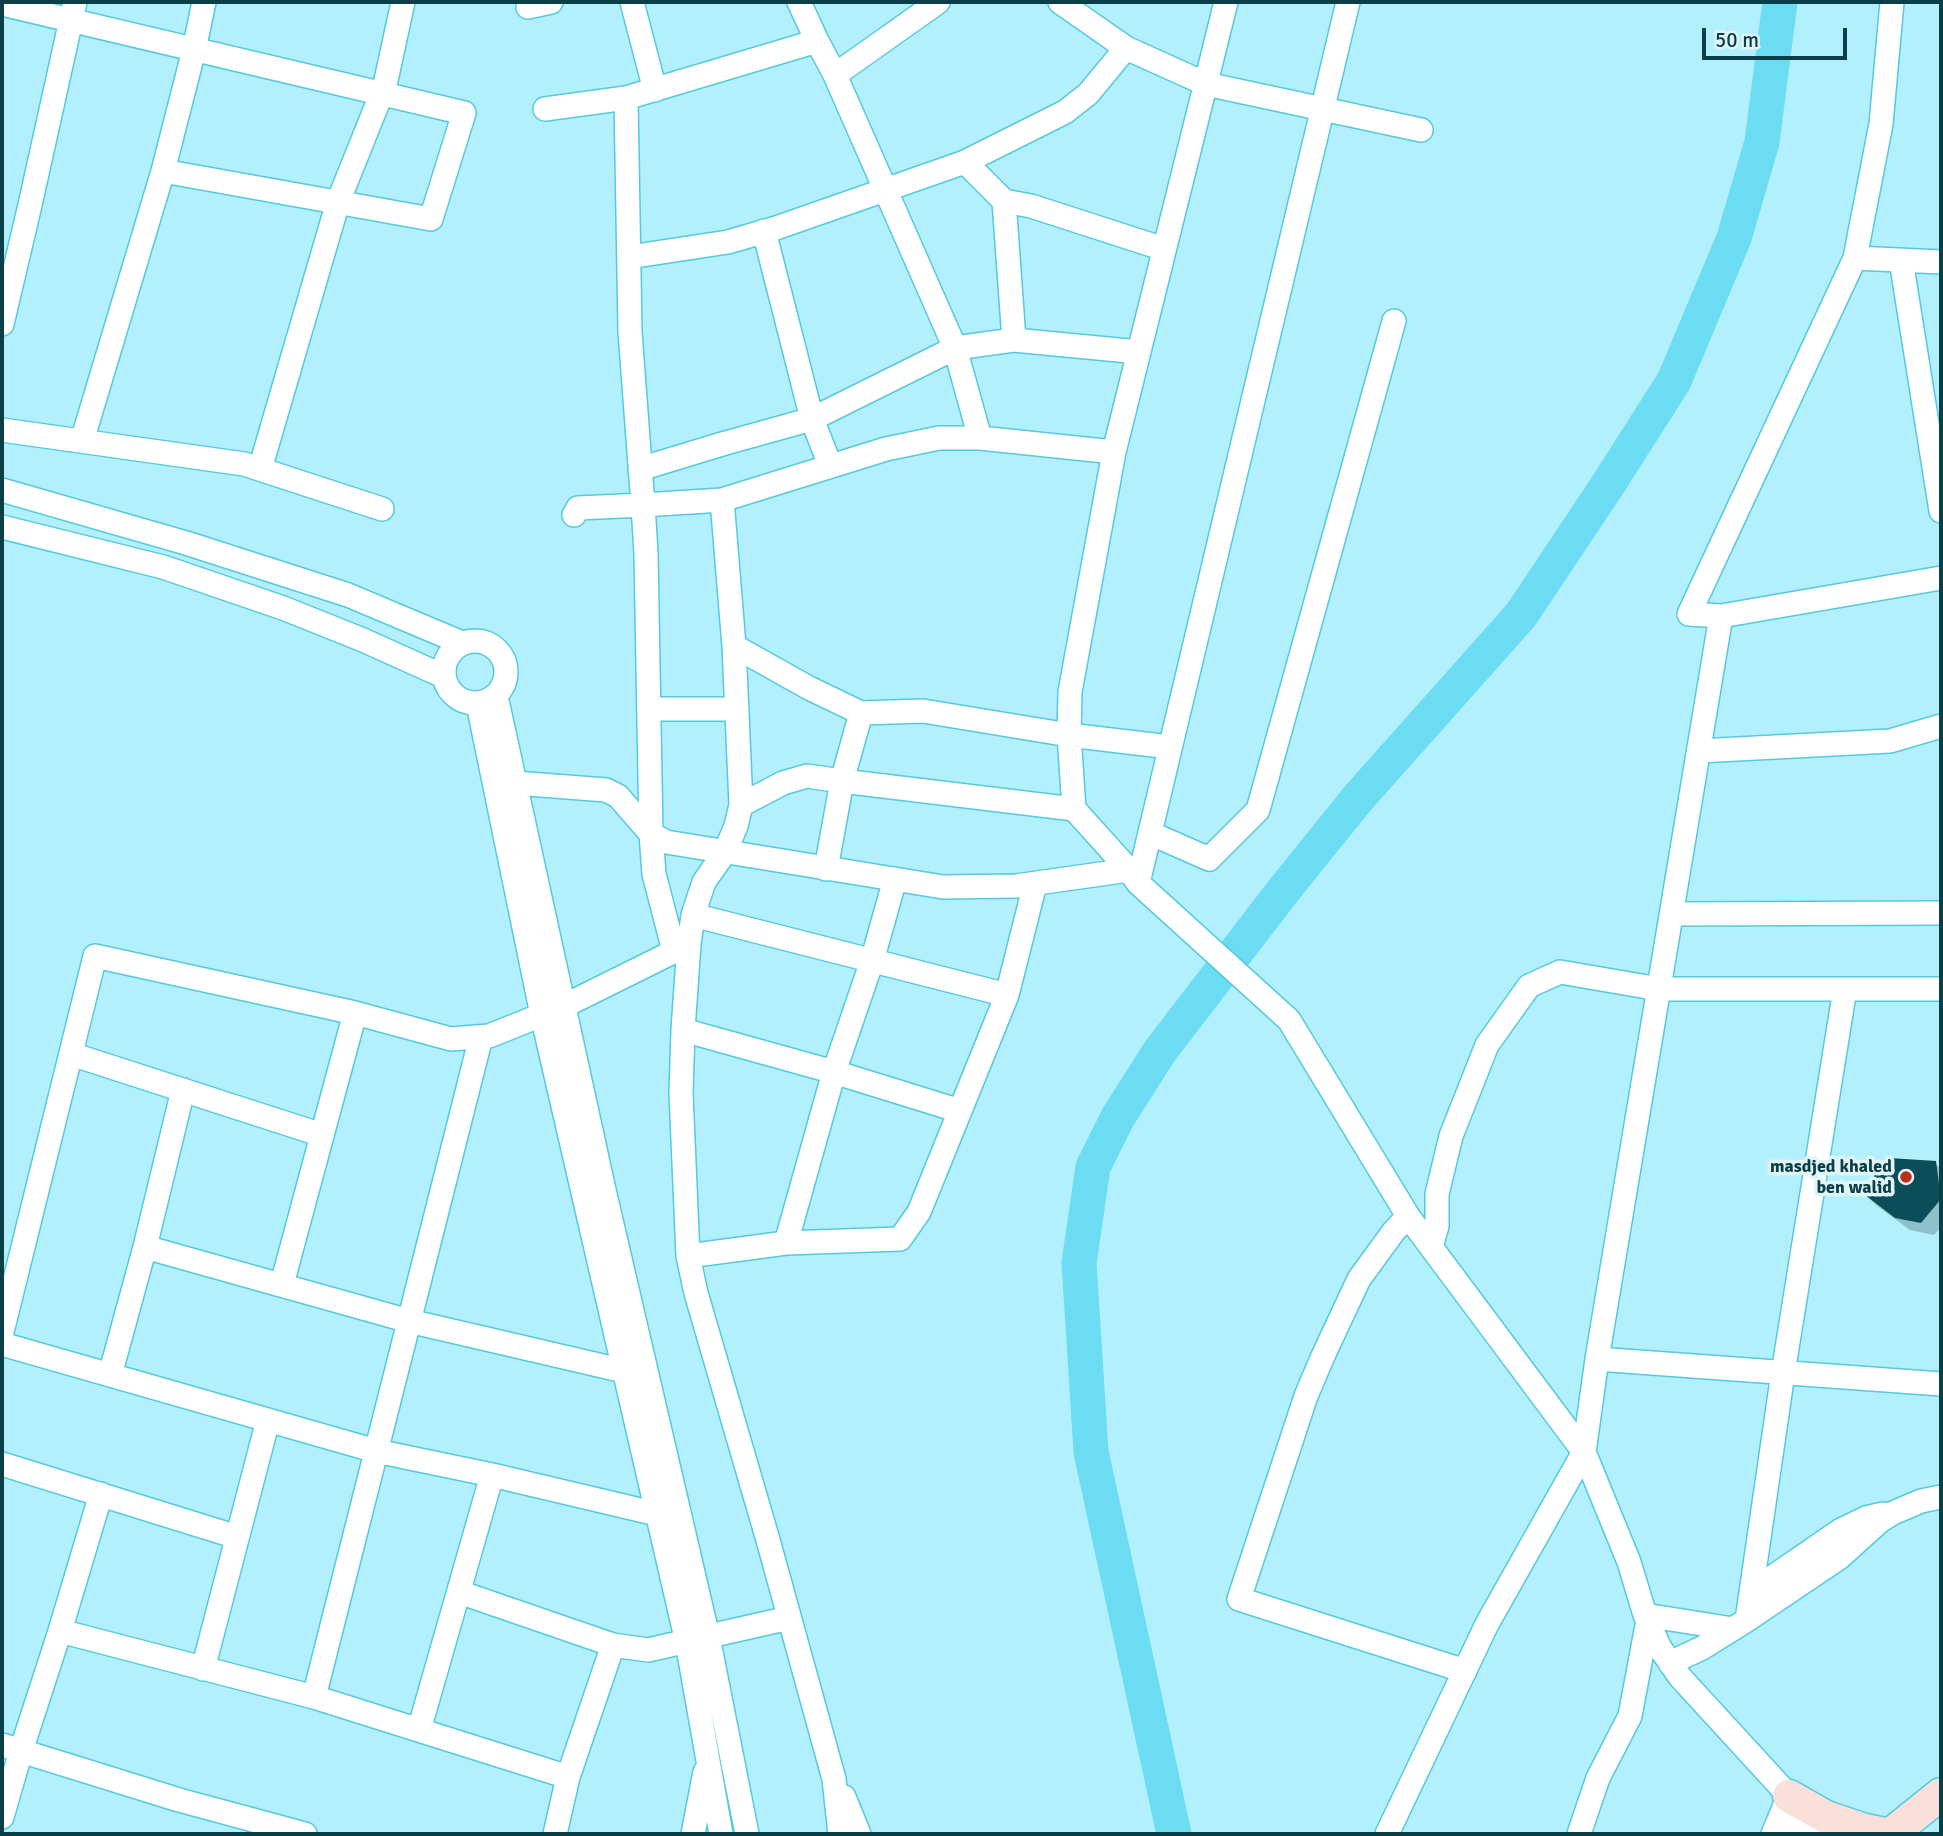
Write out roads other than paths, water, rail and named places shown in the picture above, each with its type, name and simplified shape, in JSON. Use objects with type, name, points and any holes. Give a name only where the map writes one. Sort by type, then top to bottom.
[{"type":"main road","points":[[1790,1796],[1826,1817],[1865,1830],[1898,1833],[1941,1794]]},
{"type":"street","points":[[82,441],[163,171],[204,2]]},
{"type":"street","points":[[261,469],[338,202],[381,93],[403,2]]},
{"type":"street","points":[[527,8],[551,2]]},
{"type":"street","points":[[632,2],[655,90]]},
{"type":"street","points":[[799,2],[835,75],[955,348],[980,438]]},
{"type":"street","points":[[835,75],[939,2]]},
{"type":"street","points":[[1060,2],[1126,48],[1206,84],[1420,130]]},
{"type":"street","points":[[1226,2],[1114,452],[1070,692],[1069,735],[1074,809],[1139,882],[1289,1020],[1408,1216],[1584,1452],[1629,1562],[1646,1618],[1660,1648],[1692,1690],[1824,1834]]},
{"type":"street","points":[[1139,882],[1348,2]]},
{"type":"street","points":[[1892,2],[1881,124],[1856,258],[1689,614],[1721,616],[1941,578]]},
{"type":"street","points":[[2,4],[73,11],[194,50],[464,113],[431,219],[163,171]]},
{"type":"street","points":[[2,324],[73,11]]},
{"type":"street","points":[[545,109],[626,98],[817,41]]},
{"type":"street","points":[[629,257],[728,242],[764,232],[965,162],[1065,112],[1088,94],[1126,48]]},
{"type":"street","points":[[626,98],[630,332],[646,553],[651,834],[654,874],[681,947],[681,1093],[688,1256],[696,1293],[834,1779],[840,1834]]},
{"type":"street","points":[[965,162],[1004,201],[1031,206],[1164,249]]},
{"type":"street","points":[[1004,201],[1014,340]]},
{"type":"street","points":[[764,232],[812,419],[830,465]]},
{"type":"street","points":[[1856,258],[1941,262]]},
{"type":"street","points":[[1901,260],[1941,511]]},
{"type":"street","points":[[1150,833],[1209,859],[1258,810],[1394,321]]},
{"type":"street","points":[[640,469],[812,419],[955,348],[1014,340],[1139,352]]},
{"type":"street","points":[[2,430],[244,464],[382,509]]},
{"type":"street","points":[[574,515],[578,508],[722,500],[886,449],[939,438],[980,438],[1114,452]]},
{"type":"street","points":[[2,490],[186,543],[348,595],[462,643]]},
{"type":"street","points":[[2,1332],[95,956],[355,1013],[451,1039],[489,1036],[565,1006],[681,947],[704,882],[725,852],[741,805],[734,646],[722,500]]},
{"type":"street","points":[[2,527],[163,567],[283,608],[443,676]]},
{"type":"street","points":[[1387,1834],[1487,1624],[1584,1452],[1597,1359],[1721,616]]},
{"type":"street","points":[[481,641],[491,645],[504,659],[506,679],[487,700],[468,703],[459,700],[451,694],[446,685],[443,676],[447,656],[462,643],[481,641]]},
{"type":"street","points":[[734,646],[799,683],[861,713],[923,711],[1069,735],[1170,747]]},
{"type":"street","points":[[487,700],[515,783],[604,1190],[657,1514],[698,1640],[708,1759],[721,1834]]},
{"type":"street","points":[[487,700],[542,1015],[635,1371],[747,1834]]},
{"type":"street","points":[[649,709],[737,709]]},
{"type":"street","points":[[827,869],[842,781],[861,713]]},
{"type":"street","points":[[1699,751],[1890,741],[1941,726]]},
{"type":"street","points":[[741,805],[783,783],[807,776],[1074,809]]},
{"type":"street","points":[[515,783],[606,790],[618,796],[651,834],[666,842],[827,869],[943,887],[1139,882]]},
{"type":"street","points":[[786,1243],[834,1072],[872,961],[895,879]]},
{"type":"street","points":[[688,1256],[786,1243],[900,1239],[919,1213],[1007,995],[1035,884]]},
{"type":"street","points":[[1671,914],[1941,913]]},
{"type":"street","points":[[693,915],[1007,995]]},
{"type":"street","points":[[1431,1247],[1437,1226],[1437,1194],[1451,1136],[1487,1045],[1529,986],[1560,972],[1659,989],[1941,989]]},
{"type":"street","points":[[1740,1625],[1751,1592],[1783,1373],[1845,989]]},
{"type":"street","points":[[282,1284],[355,1013]]},
{"type":"street","points":[[683,1030],[960,1111]]},
{"type":"street","points":[[314,1697],[481,1037]]},
{"type":"street","points":[[71,1054],[322,1135]]},
{"type":"street","points":[[110,1374],[145,1247],[183,1090]]},
{"type":"street","points":[[1408,1216],[1359,1279],[1323,1356],[1306,1396],[1239,1599],[1465,1671]]},
{"type":"street","points":[[145,1247],[409,1321],[635,1371]]},
{"type":"street","points":[[2,1344],[376,1451],[657,1514]]},
{"type":"street","points":[[1597,1359],[1941,1384]]},
{"type":"street","points":[[203,1669],[268,1420]]},
{"type":"street","points":[[2,1464],[237,1537]]},
{"type":"street","points":[[419,1730],[492,1475]]},
{"type":"street","points":[[2,1817],[11,1748],[60,1632],[101,1494]]},
{"type":"street","points":[[1670,1663],[1740,1625],[1839,1558],[1880,1521],[1893,1513],[1921,1501],[1941,1497]]},
{"type":"street","points":[[1751,1592],[1841,1530],[1866,1518],[1893,1513]]},
{"type":"street","points":[[459,1592],[613,1645],[649,1650],[789,1618]]},
{"type":"street","points":[[1646,1618],[1740,1625]]},
{"type":"street","points":[[1580,1834],[1598,1778],[1630,1716],[1646,1618]]},
{"type":"street","points":[[60,1632],[314,1697],[568,1777]]},
{"type":"street","points":[[555,1834],[568,1777],[613,1645]]},
{"type":"street","points":[[11,1748],[179,1800],[305,1834]]},
{"type":"street","points":[[693,1834],[708,1759]]},
{"type":"street","points":[[834,1779],[845,1798],[859,1834]]},
{"type":"street","points":[[1773,1834],[1790,1796]]},
{"type":"street","points":[[1790,1796],[1796,1834]]},
{"type":"waterway","points":[[1174,1834],[1091,1452],[1079,1263],[1093,1167],[1118,1117],[1160,1051],[1283,891],[1358,798],[1521,615],[1674,381],[1734,238],[1762,142],[1780,2]]},
{"type":"place","name":"masdjed khaled ben walid","points":[[1906,1177]]}]
